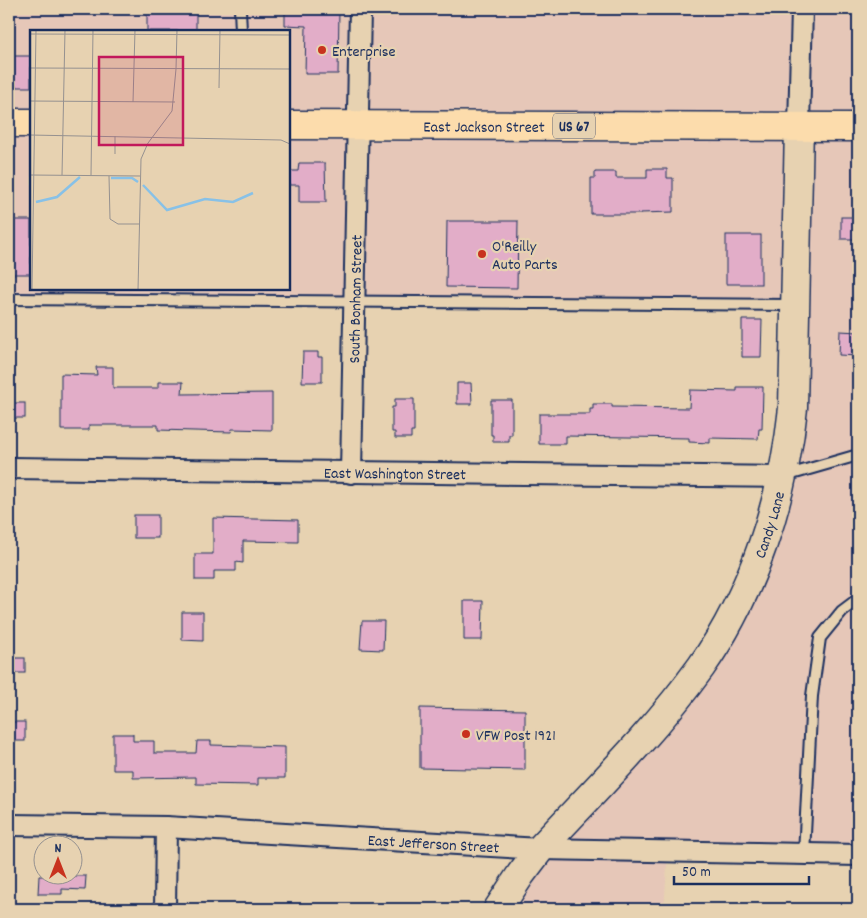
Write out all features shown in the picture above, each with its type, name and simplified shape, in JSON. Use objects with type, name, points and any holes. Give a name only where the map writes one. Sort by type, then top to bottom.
[{"type":"highway","points":[[9,123],[30,123]]},
{"type":"highway","name":"East Jackson Street","points":[[290,125],[858,127]]},
{"type":"main road","name":"Candy Lane","points":[[498,909],[540,849],[673,704],[702,665],[726,627],[745,588],[769,523],[782,477],[791,431],[799,126]]},
{"type":"street","name":"South Bonham Street","points":[[351,473],[360,9]]},
{"type":"street","points":[[799,126],[802,9]]},
{"type":"street","name":"East Washington Street","points":[[9,468],[782,477]]},
{"type":"street","name":"East Jefferson Street","points":[[9,825],[166,827],[540,849],[858,855]]},
{"type":"street","points":[[165,909],[166,827]]},
{"type":"lane","points":[[240,9],[241,30]]},
{"type":"lane","points":[[9,299],[795,305]]},
{"type":"lane","points":[[782,477],[858,455]]},
{"type":"lane","points":[[804,854],[812,696],[820,638],[842,611],[858,599]]},
{"type":"shaded area","points":[[9,9],[858,9],[858,854],[668,852],[664,909],[498,909],[702,665],[782,477],[795,305],[9,299]]},
{"type":"building","points":[[147,9],[196,9],[196,30],[147,30]]},
{"type":"building","name":"Enterprise","points":[[285,9],[339,9],[338,74],[305,74],[306,26],[285,25]]},
{"type":"building","points":[[14,56],[30,56],[30,87],[14,87]]},
{"type":"building","points":[[299,163],[325,163],[326,202],[299,202],[299,185],[290,185],[290,171],[298,171]]},
{"type":"building","points":[[647,169],[667,169],[667,178],[673,178],[673,212],[591,214],[591,178],[595,178],[595,172],[616,172],[616,178],[647,178]]},
{"type":"building","points":[[841,217],[858,217],[858,239],[841,239]]},
{"type":"building","points":[[9,220],[30,220],[30,274],[9,274]]},
{"type":"building","name":"O'Reilly Auto Parts","points":[[447,221],[518,221],[517,288],[446,287]]},
{"type":"building","points":[[726,235],[761,235],[761,284],[726,284]]},
{"type":"building","points":[[742,320],[762,320],[761,357],[742,357]]},
{"type":"building","points":[[840,331],[858,332],[858,356],[839,355]]},
{"type":"building","points":[[303,352],[318,352],[318,357],[322,357],[322,382],[302,382]]},
{"type":"building","points":[[96,367],[113,367],[113,388],[158,388],[158,382],[183,382],[182,394],[272,393],[272,430],[232,429],[231,432],[158,430],[158,425],[89,425],[89,430],[61,430],[61,374],[97,375]]},
{"type":"building","points":[[457,383],[471,383],[472,404],[457,404]]},
{"type":"building","points":[[737,387],[763,387],[762,429],[759,429],[758,439],[710,438],[710,443],[689,442],[689,438],[566,436],[566,444],[539,444],[539,414],[590,414],[593,404],[612,404],[612,407],[689,408],[690,390],[737,391]]},
{"type":"building","points":[[395,399],[414,399],[414,432],[411,432],[411,438],[395,438],[395,432],[392,432],[392,407],[395,407]]},
{"type":"building","points":[[491,400],[512,400],[512,435],[509,435],[509,442],[493,442],[493,435],[491,435]]},
{"type":"building","points":[[9,403],[25,403],[25,418],[9,418]]},
{"type":"building","points":[[134,515],[158,515],[158,538],[134,538]]},
{"type":"building","points":[[213,518],[298,520],[298,542],[243,541],[243,563],[236,562],[236,571],[214,571],[214,580],[195,580],[195,554],[213,554]]},
{"type":"building","points":[[464,601],[483,601],[482,640],[464,640]]},
{"type":"building","points":[[182,612],[203,612],[203,641],[182,640]]},
{"type":"building","points":[[362,621],[384,621],[383,650],[360,649]]},
{"type":"building","points":[[9,658],[25,658],[25,673],[9,673]]},
{"type":"building","points":[[420,708],[525,710],[525,770],[420,768]]},
{"type":"building","points":[[9,722],[25,722],[25,741],[9,741]]},
{"type":"building","points":[[113,734],[133,734],[133,741],[154,741],[154,753],[196,753],[197,741],[211,741],[211,745],[285,747],[285,778],[258,778],[258,785],[196,784],[196,777],[133,778],[133,770],[113,770]]},
{"type":"building","points":[[82,876],[86,876],[85,890],[62,889],[62,894],[38,894],[38,886],[82,886]]},
{"type":"place","name":"Enterprise","points":[[322,50]]},
{"type":"place","name":"O'Reilly Auto Parts","points":[[482,254]]},
{"type":"place","name":"VFW Post 1921","points":[[466,734]]}]
